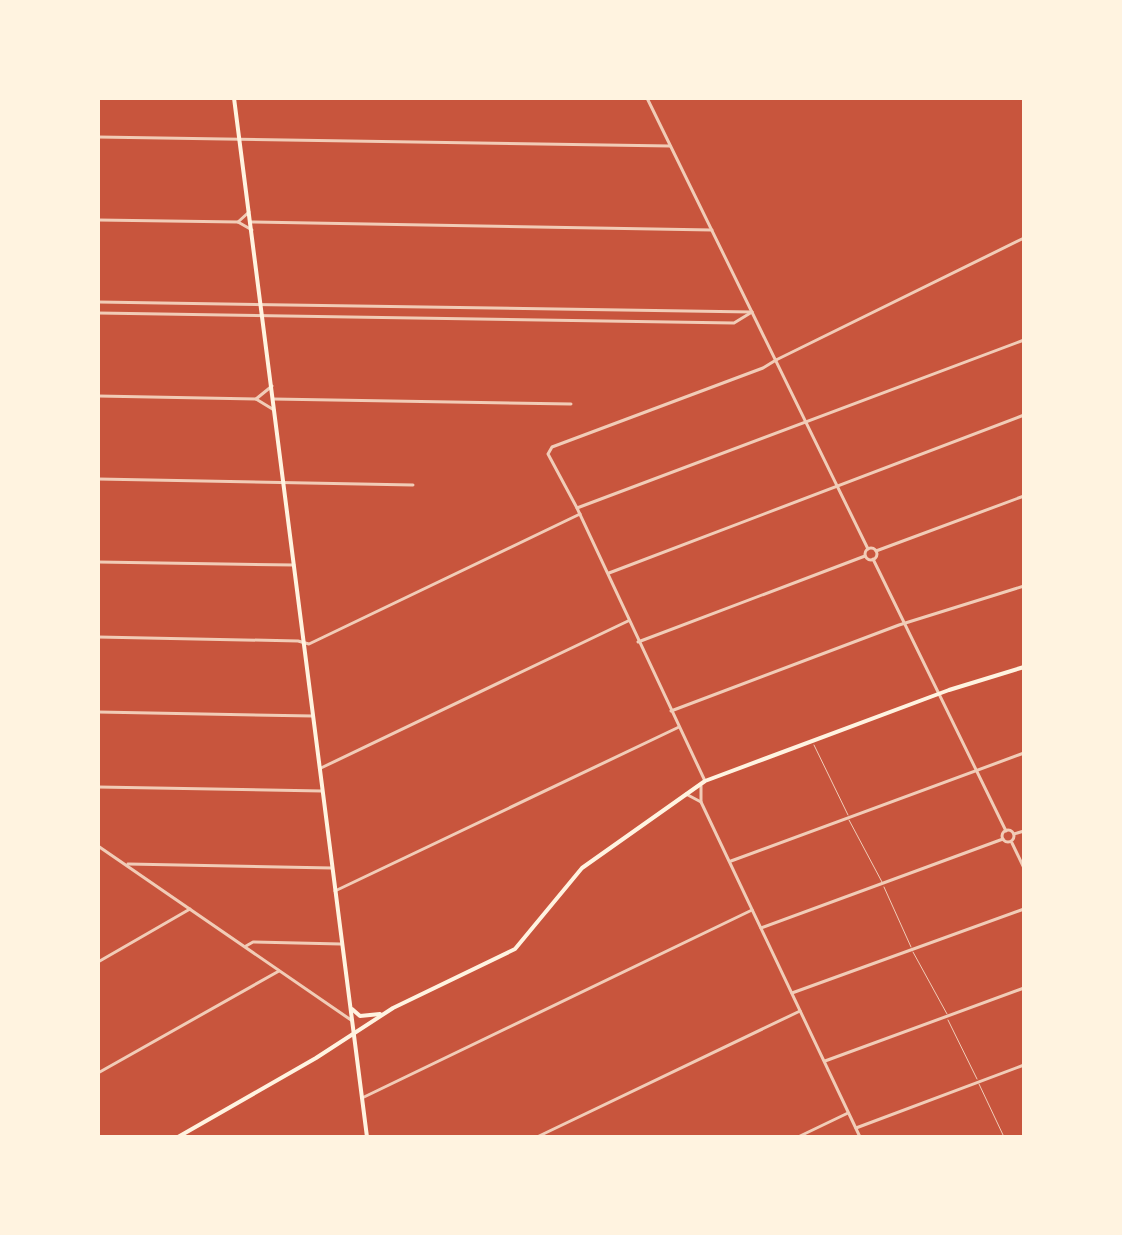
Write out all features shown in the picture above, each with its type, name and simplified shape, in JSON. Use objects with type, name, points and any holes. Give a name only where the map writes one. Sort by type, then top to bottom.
[{"type":"main road","points":[[234,98],[367,1137]]},
{"type":"main road","points":[[178,1137],[393,1008],[515,949],[582,868],[704,782],[1024,667]]},
{"type":"main road","points":[[349,1005],[360,1016],[393,1008]]},
{"type":"street","points":[[647,98],[868,549],[865,556]]},
{"type":"street","points":[[98,137],[671,146]]},
{"type":"street","points":[[238,222],[249,212]]},
{"type":"street","points":[[98,220],[238,222],[252,230]]},
{"type":"street","points":[[250,222],[712,230]]},
{"type":"street","points":[[701,802],[704,782],[549,450],[776,360],[1024,238]]},
{"type":"street","points":[[98,302],[752,312]]},
{"type":"street","points":[[98,313],[734,323],[752,312]]},
{"type":"street","points":[[577,508],[1024,340]]},
{"type":"street","points":[[256,399],[272,386]]},
{"type":"street","points":[[98,396],[256,399],[274,411]]},
{"type":"street","points":[[273,399],[571,404]]},
{"type":"street","points":[[608,574],[1024,415]]},
{"type":"street","points":[[98,479],[413,485]]},
{"type":"street","points":[[868,549],[876,551],[1024,496]]},
{"type":"street","points":[[98,637],[309,644],[580,514]]},
{"type":"street","points":[[873,559],[876,551]]},
{"type":"street","points":[[638,642],[865,556],[873,559],[1006,831],[1014,834],[1024,831]]},
{"type":"street","points":[[98,562],[294,565]]},
{"type":"street","points":[[671,711],[905,624],[1024,586]]},
{"type":"street","points":[[320,768],[628,621]]},
{"type":"street","points":[[98,712],[313,716]]},
{"type":"street","points":[[335,891],[679,727]]},
{"type":"street","points":[[730,862],[1024,753]]},
{"type":"street","points":[[98,787],[323,791]]},
{"type":"street","points":[[686,793],[701,802],[860,1137]]},
{"type":"street","points":[[1003,839],[1006,831]]},
{"type":"street","points":[[1011,842],[1014,834]]},
{"type":"street","points":[[761,928],[1003,839],[1011,842],[1024,868]]},
{"type":"street","points":[[98,846],[351,1020]]},
{"type":"street","points":[[126,863],[332,868]]},
{"type":"street","points":[[98,962],[190,909]]},
{"type":"street","points":[[792,993],[1024,909]]},
{"type":"street","points":[[362,1098],[752,910]]},
{"type":"street","points":[[245,947],[253,942],[341,944]]},
{"type":"street","points":[[98,1073],[279,971]]},
{"type":"street","points":[[824,1061],[1024,988]]},
{"type":"street","points":[[537,1137],[800,1011]]},
{"type":"street","points":[[856,1128],[1024,1065]]},
{"type":"street","points":[[798,1137],[848,1113]]},
{"type":"lane","points":[[813,742],[850,818],[857,840],[883,883],[912,950],[948,1016],[956,1041],[1004,1137]]}]
